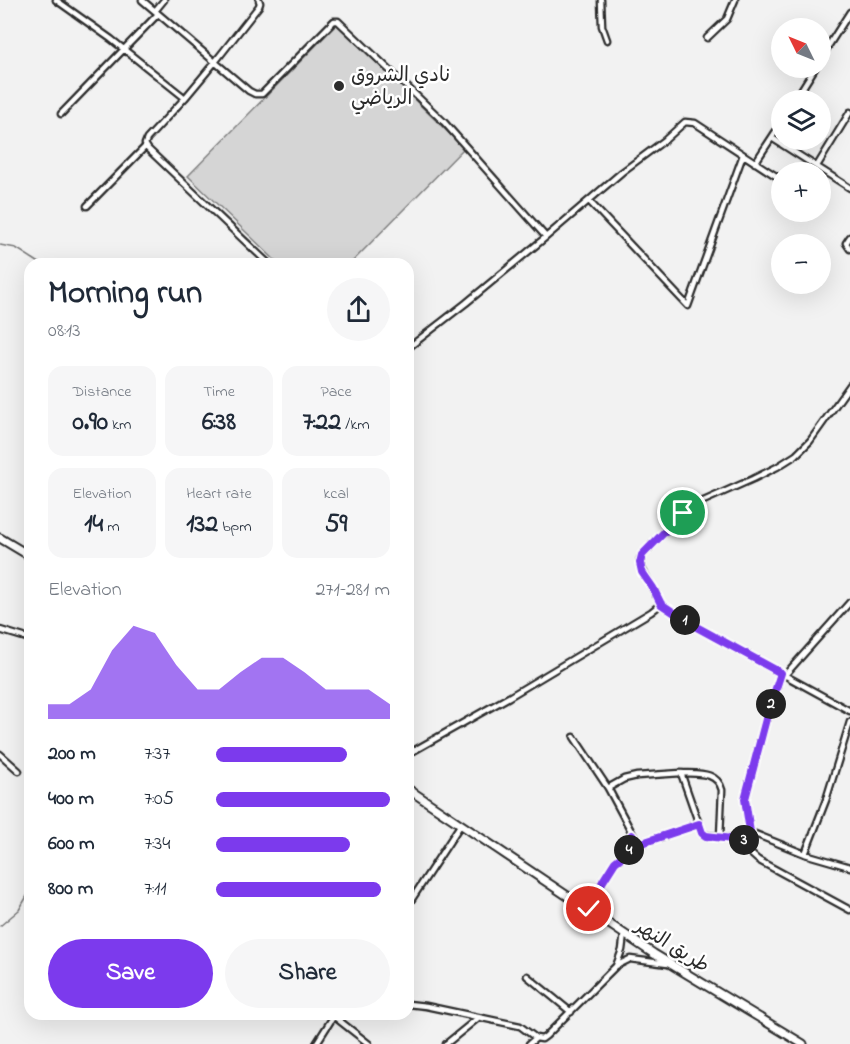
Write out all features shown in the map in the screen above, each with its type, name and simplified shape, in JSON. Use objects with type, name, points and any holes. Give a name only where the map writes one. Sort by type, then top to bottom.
[{"type":"main road","points":[[0,538],[24,552]]},
{"type":"main road","name":"طريق النهر","points":[[414,793],[624,934],[803,1044]]},
{"type":"street","points":[[56,0],[185,98]]},
{"type":"street","points":[[142,0],[255,94],[262,94],[334,21],[338,21],[444,122],[546,237]]},
{"type":"street","points":[[61,114],[124,50],[157,13],[164,0]]},
{"type":"street","points":[[87,207],[146,146],[147,139],[216,62],[259,6],[259,0]]},
{"type":"street","points":[[601,0],[602,26],[607,40]]},
{"type":"street","points":[[707,38],[727,19],[735,0]]},
{"type":"street","points":[[831,42],[850,12]]},
{"type":"street","points":[[819,162],[850,112]]},
{"type":"street","points":[[414,343],[686,122],[695,123],[771,173]]},
{"type":"street","points":[[755,162],[771,139]]},
{"type":"street","points":[[146,146],[263,258]]},
{"type":"street","points":[[791,150],[811,162]]},
{"type":"street","points":[[589,201],[688,306],[743,155]]},
{"type":"street","points":[[831,175],[850,188]]},
{"type":"street","points":[[850,237],[846,243],[850,249]]},
{"type":"street","points":[[850,385],[810,441],[796,455],[753,479],[690,507],[642,555],[640,563],[642,572],[661,604],[691,624],[850,711]]},
{"type":"street","points":[[681,773],[702,833],[706,836],[741,840],[747,838],[750,832],[745,799],[766,719],[783,674],[850,602]]},
{"type":"street","points":[[414,751],[509,697],[661,604]]},
{"type":"street","points":[[1,631],[24,637]]},
{"type":"street","points":[[806,854],[826,800],[850,722]]},
{"type":"street","points":[[574,737],[608,788],[637,842],[642,843],[699,824]]},
{"type":"street","points":[[0,754],[19,771]]},
{"type":"street","points":[[608,788],[624,779],[637,776],[681,773],[715,777],[722,790],[720,837]]},
{"type":"street","points":[[414,896],[461,824]]},
{"type":"street","points":[[750,832],[806,854],[850,867]]},
{"type":"street","points":[[589,909],[615,862],[633,848],[632,835]]},
{"type":"street","points":[[741,840],[758,860],[850,910]]},
{"type":"street","points":[[616,966],[622,950],[624,934]]},
{"type":"street","points":[[414,1005],[520,1026],[536,1038],[542,1039],[616,966],[630,959],[673,965]]},
{"type":"street","points":[[527,976],[571,1012]]},
{"type":"street","points":[[446,1044],[478,1018]]},
{"type":"street","points":[[316,1044],[332,1020]]},
{"type":"street","points":[[340,1020],[369,1044]]},
{"type":"street","points":[[529,1044],[536,1038]]},
{"type":"shaded area","name":"نادي الشروق الرياضي","points":[[337,24],[464,148],[356,258],[273,258],[188,176]]},
{"type":"waterway","points":[[0,245],[16,248],[32,258]]},
{"type":"waterway","points":[[0,926],[19,910],[24,901]]},
{"type":"place","name":"نادي الشروق الرياضي","points":[[339,86]]},
{"type":"route","points":[[589,909],[615,862],[633,848],[632,835],[637,842],[642,843],[699,824],[702,833],[706,836],[745,840],[750,832],[745,799],[781,673],[691,624],[661,604],[642,572],[640,559],[683,513]]}]
